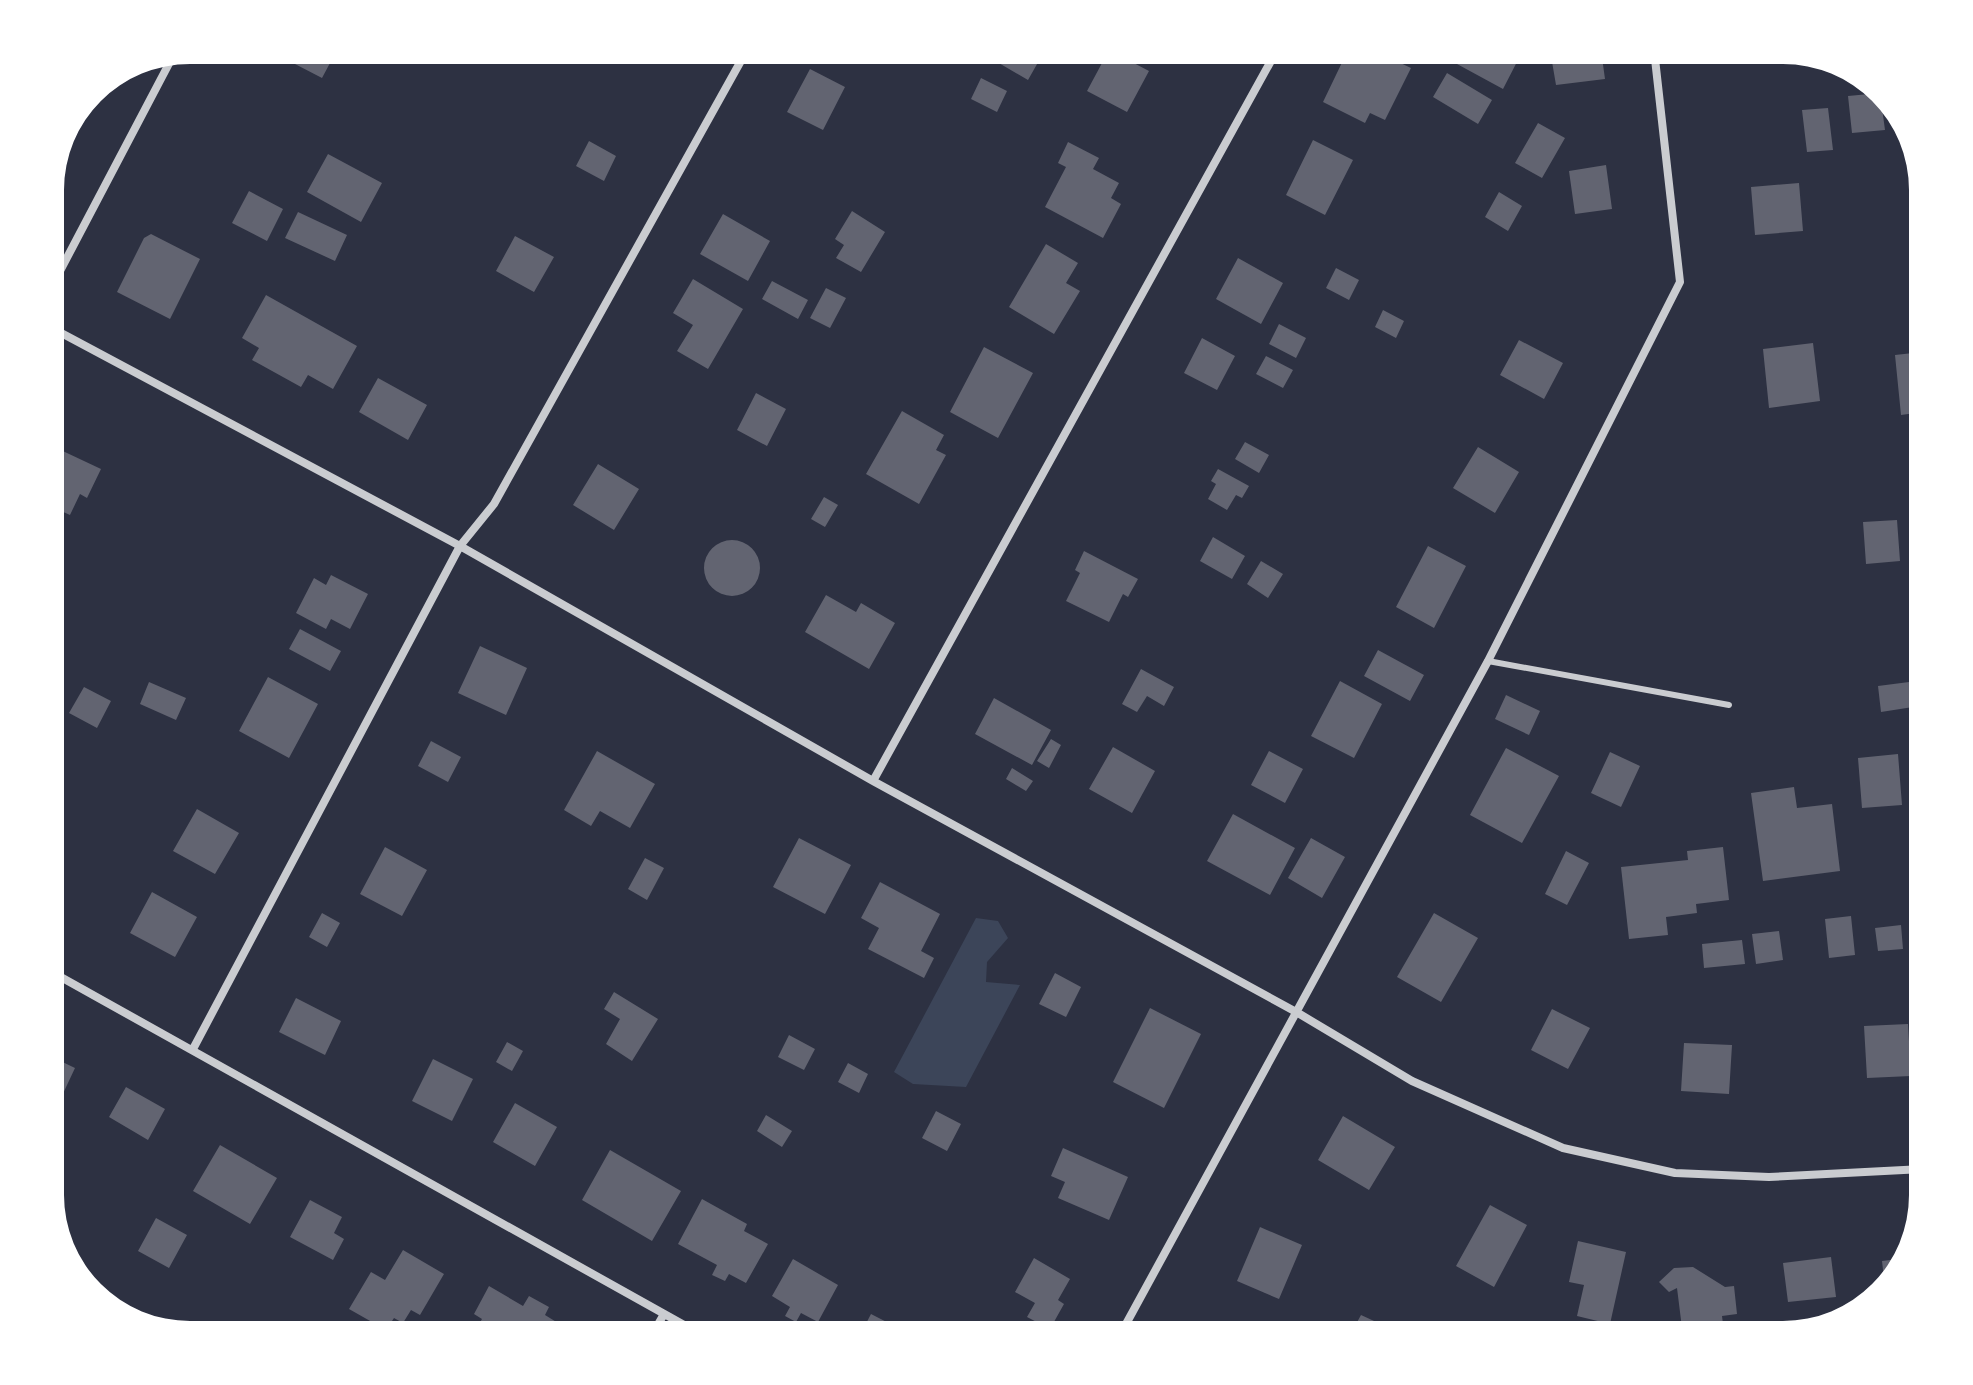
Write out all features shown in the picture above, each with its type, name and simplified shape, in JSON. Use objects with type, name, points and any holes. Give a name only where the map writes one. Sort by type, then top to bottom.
[{"type":"street","points":[[193,1049],[460,546],[494,504],[739,64]]},
{"type":"street","points":[[873,781],[1269,64]]},
{"type":"street","points":[[1128,1321],[1488,661],[1680,282],[1656,64]]},
{"type":"street","points":[[64,263],[168,66]]},
{"type":"street","points":[[64,334],[460,546],[873,781],[1298,1013],[1412,1081],[1563,1148],[1675,1173],[1769,1177],[1909,1170]]},
{"type":"street","points":[[64,979],[677,1321]]},
{"type":"street","points":[[660,1321],[664,1314]]},
{"type":"lane","points":[[1488,661],[1729,705]]},
{"type":"shaded area","points":[[976,918],[998,921],[1008,938],[987,962],[986,982],[1020,985],[966,1087],[913,1084],[894,1072]]},
{"type":"building","points":[[295,64],[330,64],[322,78]]},
{"type":"building","points":[[1001,64],[1037,64],[1028,80]]},
{"type":"building","points":[[1101,64],[1136,64],[1149,71],[1127,112],[1087,91]]},
{"type":"building","points":[[1341,64],[1403,64],[1411,68],[1385,120],[1370,113],[1365,123],[1323,102]]},
{"type":"building","points":[[1457,64],[1516,64],[1503,89]]},
{"type":"building","points":[[1552,64],[1603,64],[1605,79],[1556,85]]},
{"type":"building","points":[[810,69],[845,87],[823,130],[787,112]]},
{"type":"building","points":[[1447,73],[1492,100],[1478,124],[1433,97]]},
{"type":"building","points":[[981,78],[1007,91],[997,112],[971,99]]},
{"type":"building","points":[[1866,95],[1883,114],[1885,130],[1852,133],[1848,96]]},
{"type":"building","points":[[1828,108],[1833,150],[1807,152],[1802,110]]},
{"type":"building","points":[[1538,123],[1565,138],[1542,178],[1515,163]]},
{"type":"building","points":[[1313,140],[1353,160],[1325,215],[1286,195]]},
{"type":"building","points":[[589,141],[616,156],[604,181],[576,166]]},
{"type":"building","points":[[1068,142],[1099,158],[1093,169],[1119,183],[1111,198],[1121,204],[1103,238],[1045,207],[1066,167],[1058,163]]},
{"type":"building","points":[[328,154],[382,183],[361,222],[307,192]]},
{"type":"building","points":[[1606,165],[1612,209],[1575,214],[1569,171]]},
{"type":"building","points":[[1799,183],[1803,231],[1755,235],[1751,187]]},
{"type":"building","points":[[249,191],[283,209],[267,241],[232,223]]},
{"type":"building","points":[[1499,192],[1522,206],[1508,231],[1485,217]]},
{"type":"building","points":[[852,211],[885,232],[861,272],[836,258],[844,245],[835,239]]},
{"type":"building","points":[[298,212],[347,235],[335,261],[285,238]]},
{"type":"building","points":[[723,214],[770,241],[748,281],[700,254]]},
{"type":"building","points":[[151,234],[200,259],[170,319],[117,292],[144,238]]},
{"type":"building","points":[[515,236],[554,257],[534,292],[496,271]]},
{"type":"building","points":[[1046,244],[1078,263],[1066,283],[1080,291],[1054,334],[1009,307]]},
{"type":"building","points":[[1238,258],[1283,283],[1261,324],[1216,299]]},
{"type":"building","points":[[1336,268],[1359,280],[1349,300],[1326,288]]},
{"type":"building","points":[[693,279],[743,309],[708,369],[677,351],[693,325],[673,313]]},
{"type":"building","points":[[772,281],[808,300],[798,319],[762,299]]},
{"type":"building","points":[[826,288],[846,298],[830,328],[810,318]]},
{"type":"building","points":[[266,295],[357,346],[333,389],[308,375],[301,387],[252,360],[259,348],[242,338]]},
{"type":"building","points":[[1383,310],[1404,321],[1396,338],[1375,327]]},
{"type":"building","points":[[1279,324],[1306,338],[1296,358],[1269,344]]},
{"type":"building","points":[[1202,338],[1235,356],[1217,390],[1184,373]]},
{"type":"building","points":[[1519,340],[1563,363],[1544,399],[1500,375]]},
{"type":"building","points":[[1813,343],[1820,401],[1769,408],[1763,349]]},
{"type":"building","points":[[984,347],[1033,373],[998,438],[950,412]]},
{"type":"building","points":[[1909,353],[1909,414],[1901,415],[1895,355]]},
{"type":"building","points":[[1266,356],[1293,370],[1283,388],[1256,374]]},
{"type":"building","points":[[378,378],[427,405],[408,440],[359,412]]},
{"type":"building","points":[[756,393],[786,409],[767,446],[737,430]]},
{"type":"building","points":[[902,411],[944,435],[936,450],[946,455],[919,504],[866,474]]},
{"type":"building","points":[[1245,442],[1269,455],[1259,473],[1235,459]]},
{"type":"building","points":[[1478,447],[1519,472],[1495,513],[1453,488]]},
{"type":"building","points":[[64,452],[101,469],[87,498],[80,494],[70,515],[64,512]]},
{"type":"building","points":[[598,464],[639,489],[614,530],[573,505]]},
{"type":"building","points":[[1218,469],[1249,486],[1242,498],[1236,495],[1227,510],[1208,499],[1216,484],[1211,481]]},
{"type":"building","points":[[824,497],[838,505],[825,527],[811,519]]},
{"type":"building","points":[[1897,520],[1900,561],[1866,564],[1863,522]]},
{"type":"building","points":[[1213,537],[1245,556],[1232,579],[1200,561]]},
{"type":"building","points":[[732,540],[752,548],[760,568],[752,588],[732,596],[712,588],[704,568],[712,548]]},
{"type":"building","points":[[1428,546],[1466,566],[1434,628],[1396,607]]},
{"type":"building","points":[[1084,551],[1138,579],[1128,597],[1123,594],[1109,622],[1066,601],[1080,573],[1075,570]]},
{"type":"building","points":[[1261,561],[1283,574],[1268,598],[1247,584]]},
{"type":"building","points":[[331,575],[368,594],[350,629],[331,619],[326,629],[296,613],[314,578],[326,585]]},
{"type":"building","points":[[826,595],[856,612],[861,603],[895,623],[869,669],[805,632]]},
{"type":"building","points":[[300,629],[341,651],[330,671],[289,649]]},
{"type":"building","points":[[480,646],[527,668],[506,715],[458,693]]},
{"type":"building","points":[[1378,650],[1424,675],[1410,701],[1364,676]]},
{"type":"building","points":[[1141,669],[1174,687],[1164,706],[1147,696],[1137,712],[1122,704]]},
{"type":"building","points":[[268,677],[318,704],[289,758],[239,731]]},
{"type":"building","points":[[1340,681],[1382,704],[1354,758],[1311,736]]},
{"type":"building","points":[[149,682],[186,698],[176,720],[140,704]]},
{"type":"building","points":[[1909,682],[1909,708],[1881,712],[1878,686]]},
{"type":"building","points":[[84,687],[111,701],[97,728],[69,713]]},
{"type":"building","points":[[1506,695],[1540,711],[1529,735],[1495,719]]},
{"type":"building","points":[[994,698],[1051,730],[1032,765],[975,734]]},
{"type":"building","points":[[1051,739],[1061,745],[1049,768],[1037,761]]},
{"type":"building","points":[[431,741],[461,757],[448,782],[418,766]]},
{"type":"building","points":[[1113,747],[1155,771],[1132,813],[1089,789]]},
{"type":"building","points":[[1506,748],[1559,776],[1522,843],[1470,815]]},
{"type":"building","points":[[597,751],[655,784],[630,828],[600,811],[591,826],[564,810]]},
{"type":"building","points":[[1269,751],[1303,769],[1285,803],[1251,785]]},
{"type":"building","points":[[1610,752],[1640,766],[1621,807],[1591,793]]},
{"type":"building","points":[[1898,754],[1902,805],[1862,808],[1858,758]]},
{"type":"building","points":[[1012,768],[1033,781],[1026,791],[1006,779]]},
{"type":"building","points":[[1794,787],[1797,808],[1832,804],[1840,871],[1763,881],[1751,793]]},
{"type":"building","points":[[197,809],[239,833],[215,874],[173,851]]},
{"type":"building","points":[[1233,814],[1295,848],[1270,895],[1207,861]]},
{"type":"building","points":[[799,838],[851,865],[825,914],[773,887]]},
{"type":"building","points":[[1311,838],[1345,857],[1322,898],[1288,878]]},
{"type":"building","points":[[385,847],[427,870],[402,916],[360,894]]},
{"type":"building","points":[[1723,847],[1729,900],[1696,904],[1697,913],[1666,917],[1668,935],[1629,939],[1621,867],[1688,860],[1687,851]]},
{"type":"building","points":[[1566,851],[1589,863],[1567,905],[1545,894]]},
{"type":"building","points":[[645,858],[664,868],[647,900],[628,889]]},
{"type":"building","points":[[880,882],[940,914],[921,951],[934,958],[924,978],[868,949],[879,928],[861,918]]},
{"type":"building","points":[[152,892],[197,917],[175,957],[130,933]]},
{"type":"building","points":[[322,913],[340,923],[327,947],[309,937]]},
{"type":"building","points":[[1434,913],[1478,938],[1441,1002],[1397,977]]},
{"type":"building","points":[[1851,916],[1855,955],[1829,958],[1825,919]]},
{"type":"building","points":[[1901,925],[1903,949],[1878,951],[1875,928]]},
{"type":"building","points":[[1779,931],[1783,960],[1756,964],[1752,934]]},
{"type":"building","points":[[1742,940],[1745,964],[1704,968],[1702,944]]},
{"type":"building","points":[[1055,973],[1081,987],[1066,1017],[1039,1004]]},
{"type":"building","points":[[614,992],[658,1019],[632,1061],[606,1044],[620,1019],[604,1009]]},
{"type":"building","points":[[296,998],[341,1021],[325,1055],[279,1032]]},
{"type":"building","points":[[1150,1008],[1201,1034],[1164,1108],[1113,1082]]},
{"type":"building","points":[[1552,1009],[1590,1028],[1568,1069],[1531,1050]]},
{"type":"building","points":[[1908,1024],[1909,1076],[1867,1078],[1864,1026]]},
{"type":"building","points":[[789,1035],[815,1049],[804,1070],[778,1057]]},
{"type":"building","points":[[507,1042],[523,1051],[512,1071],[496,1062]]},
{"type":"building","points":[[1684,1043],[1732,1045],[1729,1094],[1681,1091]]},
{"type":"building","points":[[433,1059],[473,1079],[452,1121],[412,1101]]},
{"type":"building","points":[[64,1063],[75,1068],[64,1091]]},
{"type":"building","points":[[848,1063],[868,1074],[859,1093],[838,1082]]},
{"type":"building","points":[[126,1087],[165,1109],[148,1140],[109,1117]]},
{"type":"building","points":[[515,1103],[557,1127],[535,1166],[493,1142]]},
{"type":"building","points":[[936,1111],[961,1124],[947,1151],[922,1138]]},
{"type":"building","points":[[766,1115],[792,1131],[782,1147],[757,1131]]},
{"type":"building","points":[[1343,1116],[1395,1147],[1369,1190],[1318,1160]]},
{"type":"building","points":[[220,1145],[277,1178],[250,1224],[193,1191]]},
{"type":"building","points":[[1063,1148],[1128,1177],[1109,1220],[1058,1198],[1065,1182],[1051,1176]]},
{"type":"building","points":[[610,1150],[681,1191],[652,1241],[582,1200]]},
{"type":"building","points":[[702,1199],[747,1224],[744,1231],[768,1244],[746,1283],[729,1274],[725,1281],[712,1275],[717,1265],[678,1244]]},
{"type":"building","points":[[310,1200],[342,1217],[334,1233],[344,1239],[333,1260],[290,1237]]},
{"type":"building","points":[[1490,1205],[1527,1225],[1494,1287],[1456,1266]]},
{"type":"building","points":[[156,1218],[187,1235],[169,1268],[138,1251]]},
{"type":"building","points":[[1260,1227],[1302,1245],[1279,1299],[1237,1281]]},
{"type":"building","points":[[1578,1241],[1626,1252],[1611,1321],[1577,1316],[1584,1285],[1569,1282]]},
{"type":"building","points":[[403,1250],[444,1274],[420,1315],[411,1310],[404,1321],[394,1318],[392,1321],[370,1321],[349,1309],[371,1272],[385,1280]]},
{"type":"building","points":[[1831,1257],[1836,1297],[1788,1302],[1783,1263]]},
{"type":"building","points":[[1034,1258],[1070,1279],[1058,1300],[1064,1304],[1054,1321],[1035,1321],[1027,1317],[1035,1303],[1015,1292]]},
{"type":"building","points":[[793,1259],[838,1285],[819,1321],[801,1313],[794,1321],[785,1316],[790,1307],[772,1296]]},
{"type":"building","points":[[1891,1260],[1883,1271],[1882,1261]]},
{"type":"building","points":[[1693,1267],[1725,1287],[1734,1286],[1737,1314],[1722,1316],[1723,1321],[1681,1321],[1677,1288],[1669,1292],[1659,1282],[1674,1268]]},
{"type":"building","points":[[489,1286],[523,1306],[529,1296],[549,1307],[545,1315],[555,1321],[481,1321],[474,1314]]},
{"type":"building","points":[[871,1314],[885,1321],[867,1321]]},
{"type":"building","points":[[1361,1315],[1374,1321],[1358,1321]]}]
